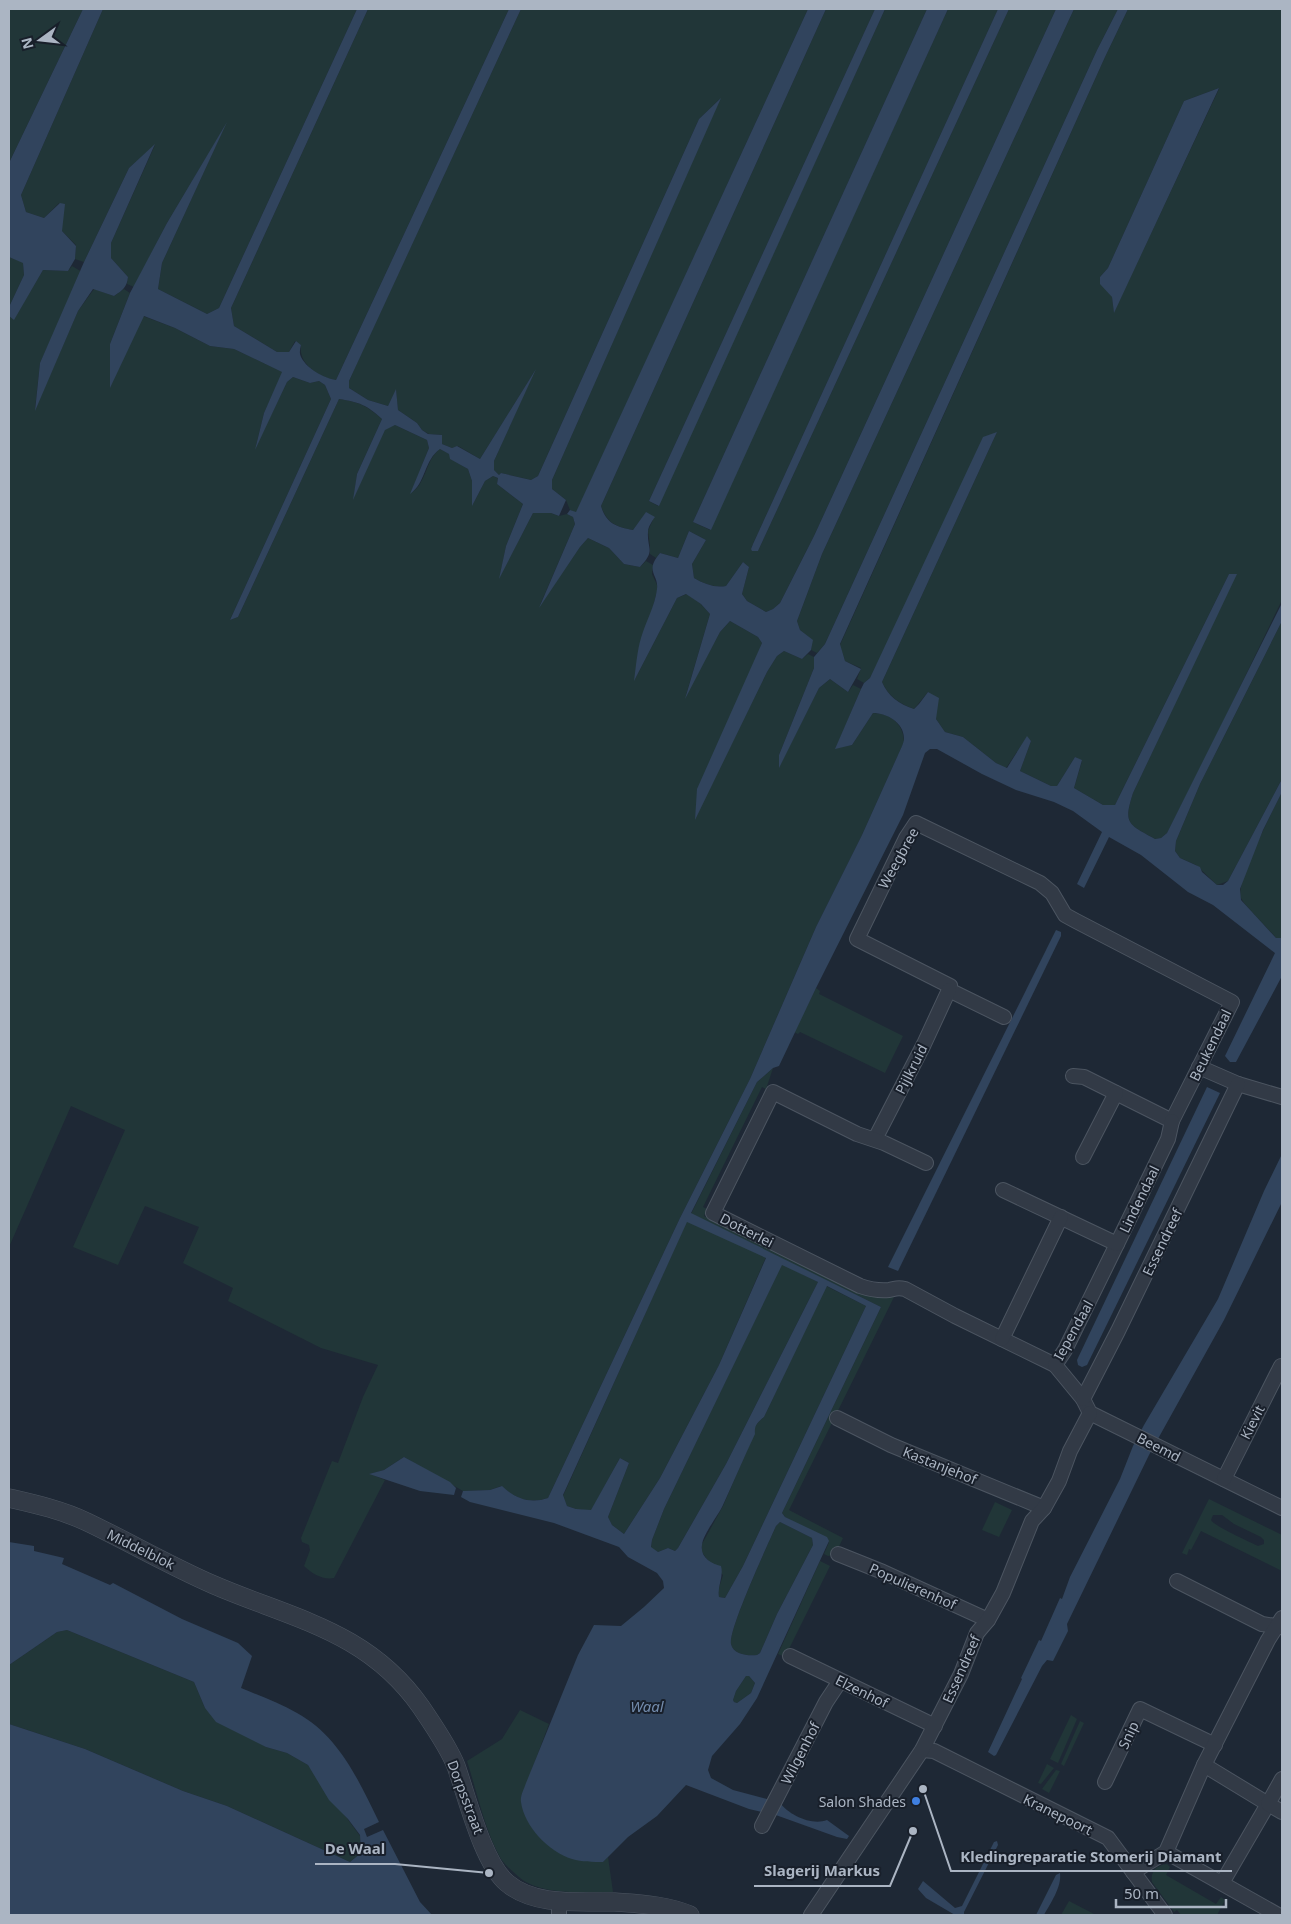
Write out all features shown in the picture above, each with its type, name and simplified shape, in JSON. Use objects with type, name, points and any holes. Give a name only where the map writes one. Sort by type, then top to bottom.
[{"type":"street","name":"Weegbree","points":[[1004,1017],[947,994],[950,986],[857,939],[906,838],[916,823],[1040,883],[1052,894],[1065,915],[1076,922]]},
{"type":"street","name":"Beukendaal","points":[[1076,922],[1232,1002],[1172,1122]]},
{"type":"street","name":"Pijlkruid","points":[[875,1139],[947,994]]},
{"type":"street","points":[[1200,1067],[1238,1084],[1282,1097]]},
{"type":"street","points":[[1073,1076],[1084,1077],[1172,1122]]},
{"type":"street","name":"Essendreef","points":[[1083,1399],[1238,1084]]},
{"type":"street","name":"Dotterlei","points":[[875,1139],[857,1134],[772,1092],[713,1213],[860,1286],[876,1290],[890,1290],[897,1287],[905,1289]]},
{"type":"street","points":[[1083,1158],[1116,1093]]},
{"type":"street","name":"Lindendaal","points":[[1003,1190],[1117,1244],[1168,1139],[1172,1122]]},
{"type":"street","points":[[875,1139],[926,1163]]},
{"type":"street","points":[[1002,1340],[1061,1217]]},
{"type":"street","name":"Iependaal","points":[[905,1289],[1002,1340],[1055,1365],[1065,1350],[1117,1244]]},
{"type":"street","points":[[1055,1365],[1083,1399],[1090,1413]]},
{"type":"street","name":"Kievit","points":[[1224,1479],[1282,1367]]},
{"type":"street","name":"Essendreef","points":[[811,1915],[922,1750],[961,1674],[977,1632],[988,1620],[1003,1593],[1032,1521],[1044,1508],[1059,1481],[1070,1451],[1090,1413]]},
{"type":"street","name":"Beemd","points":[[1090,1413],[1282,1508]]},
{"type":"street","name":"Kastanjehof","points":[[837,1418],[892,1445],[1044,1508]]},
{"type":"street","name":"Middelblok","points":[[9,1498],[44,1506],[85,1521],[214,1585],[272,1606]]},
{"type":"street","name":"Populierenhof","points":[[838,1554],[883,1572],[988,1620]]},
{"type":"street","points":[[1178,1581],[1262,1624],[1281,1623]]},
{"type":"street","name":"Dorpsstraat","points":[[272,1606],[336,1634],[356,1645],[386,1666],[406,1686],[455,1763],[493,1867],[508,1884],[559,1909],[614,1902],[654,1905],[675,1909],[690,1915]]},
{"type":"street","points":[[1133,1872],[1166,1852],[1204,1765],[1268,1640],[1281,1623]]},
{"type":"street","name":"Elzenhof","points":[[790,1656],[935,1726]]},
{"type":"street","name":"Wilgenhof","points":[[768,1814],[826,1702],[840,1681]]},
{"type":"street","name":"Snip","points":[[1106,1782],[1140,1709],[1215,1745]]},
{"type":"street","name":"Kranepoort","points":[[922,1750],[934,1751],[1108,1838],[1165,1915]]},
{"type":"street","points":[[1204,1765],[1282,1812]]},
{"type":"street","points":[[1222,1883],[1282,1779]]},
{"type":"street","points":[[1166,1852],[1278,1915]]},
{"type":"green space","points":[[9,9],[83,9],[9,163]]},
{"type":"green space","points":[[103,9],[357,9],[219,308],[207,314],[158,289],[162,263],[224,128],[167,223],[134,287],[127,284],[128,277],[111,258],[111,243],[155,145],[129,168],[84,262],[75,259],[76,245],[62,231],[59,203],[44,218],[26,212],[21,195]]},
{"type":"green space","points":[[368,9],[509,9],[336,380],[317,373],[306,364],[301,352],[301,345],[295,341],[289,352],[277,352],[234,326],[231,308]]},
{"type":"green space","points":[[521,9],[808,9],[576,513],[570,510],[566,500],[552,489],[552,480],[720,99],[699,119],[538,476],[531,480],[501,473],[499,475],[494,470],[494,461],[533,374],[480,459],[458,446],[452,448],[442,444],[442,435],[429,434],[422,430],[417,423],[398,410],[396,390],[388,406],[368,400],[349,388],[349,381],[357,363]]},
{"type":"green space","points":[[826,9],[875,9],[649,501],[658,506],[885,9],[927,9],[693,522],[710,530],[948,9],[998,9],[753,544],[751,549],[758,551],[1009,9],[1056,9],[814,536],[780,603],[766,612],[747,601],[742,594],[749,567],[743,562],[726,586],[706,584],[694,578],[692,564],[706,540],[689,531],[678,558],[660,553],[656,558],[650,554],[648,531],[654,517],[646,513],[633,530],[627,529],[617,526],[609,520],[601,506]]},
{"type":"green space","points":[[1074,9],[1118,9],[1097,50],[825,644],[817,653],[811,650],[812,640],[800,630],[797,621],[822,554]]},
{"type":"green space","points":[[1128,9],[1282,9],[1282,600],[1167,833],[1161,838],[1155,839],[1139,830],[1130,822],[1128,811],[1133,793],[1236,574],[1229,574],[1115,805],[1103,805],[1074,788],[1082,761],[1075,757],[1057,786],[1051,786],[1020,771],[1031,741],[1027,737],[1006,768],[996,763],[963,737],[945,732],[936,719],[928,692],[914,709],[895,699],[882,682],[997,432],[870,678],[864,683],[857,679],[861,668],[845,661],[840,645]],"holes":[[[1219,89],[1114,312],[1112,297],[1100,277],[1108,268],[1184,101]]]},
{"type":"green space","points":[[9,257],[23,262],[24,275],[9,307]]},
{"type":"green space","points":[[72,266],[82,272],[40,363],[35,409],[78,311],[94,289],[114,296],[124,289],[130,293],[110,344],[110,387],[143,316],[175,328],[210,346],[234,349],[283,372],[264,413],[256,446],[287,382],[293,377],[310,383],[319,381],[325,385],[331,399],[230,620],[238,617],[339,399],[346,400],[362,405],[382,419],[357,474],[354,497],[385,429],[395,425],[427,440],[429,448],[411,493],[420,483],[431,459],[440,449],[450,454],[451,459],[468,469],[472,481],[473,504],[485,481],[493,476],[498,478],[497,484],[523,504],[506,546],[500,576],[533,513],[551,513],[559,516],[567,514],[573,517],[575,524],[540,605],[588,538],[609,548],[624,564],[640,567],[646,561],[653,565],[652,574],[658,587],[635,679],[677,598],[687,594],[701,604],[710,614],[686,695],[720,632],[730,621],[758,637],[762,643],[695,818],[767,672],[777,656],[784,651],[802,659],[808,654],[814,657],[814,668],[779,755],[779,767],[819,688],[830,679],[848,692],[853,685],[861,689],[836,748],[852,745],[873,713],[890,717],[902,730],[904,742],[862,835],[816,927],[750,1079],[680,1218],[548,1498],[542,1500],[523,1499],[501,1486],[490,1490],[463,1491],[404,1457],[384,1470],[370,1474],[385,1480],[334,1578],[318,1576],[304,1566],[310,1550],[309,1545],[302,1542],[301,1538],[332,1461],[338,1463],[363,1397],[378,1365],[321,1348],[228,1301],[233,1288],[183,1263],[199,1227],[145,1206],[118,1265],[73,1247],[125,1130],[71,1106],[9,1247],[9,316],[14,319],[43,270],[68,271]]},
{"type":"green space","points":[[1282,621],[1282,779],[1228,881],[1217,885],[1196,865],[1180,858],[1175,851],[1176,841],[1200,784]]},
{"type":"green space","points":[[1282,792],[1282,938],[1280,939],[1276,938],[1243,901],[1241,890],[1249,862]]},
{"type":"green space","points":[[816,988],[820,991],[819,994],[903,1036],[885,1073],[800,1032],[798,1034],[794,1032]]},
{"type":"green space","points":[[773,1068],[766,1089],[762,1087],[703,1207],[707,1209],[704,1216],[863,1294],[894,1297],[789,1510],[843,1538],[835,1555],[828,1556],[824,1554],[829,1542],[785,1517],[782,1513],[881,1307],[691,1214],[757,1082]]},
{"type":"green space","points":[[687,1221],[766,1257],[719,1365],[660,1478],[624,1534],[612,1525],[608,1517],[629,1463],[620,1458],[591,1511],[567,1506],[563,1496]]},
{"type":"green space","points":[[782,1264],[818,1282],[726,1464],[678,1548],[675,1551],[668,1548],[658,1552],[651,1548],[652,1540],[664,1509]]},
{"type":"green space","points":[[826,1286],[866,1306],[743,1566],[725,1598],[719,1597],[718,1591],[723,1575],[706,1558],[702,1552],[702,1544],[723,1506],[756,1426],[764,1417]]},
{"type":"green space","points":[[1209,1499],[1282,1535],[1282,1571],[1201,1531],[1187,1555],[1182,1553]],"holes":[[[1213,1515],[1222,1515],[1234,1524],[1261,1537],[1264,1540],[1264,1544],[1258,1546],[1225,1530],[1211,1520]]]},
{"type":"green space","points":[[995,1502],[1012,1510],[999,1537],[982,1530]]},
{"type":"green space","points":[[780,1522],[812,1538],[813,1545],[777,1614],[760,1653],[757,1655],[746,1655],[738,1653],[732,1648],[731,1644],[736,1622],[749,1586],[776,1526]]},
{"type":"green space","points":[[820,1561],[830,1566],[785,1657],[778,1654]]},
{"type":"green space","points":[[67,1630],[194,1682],[205,1708],[266,1747],[287,1753],[308,1765],[360,1836],[361,1853],[350,1862],[227,1806],[183,1791],[85,1749],[9,1724],[9,1665],[57,1632]]},
{"type":"green space","points":[[746,1676],[749,1676],[755,1683],[751,1693],[737,1703],[734,1702],[736,1691]]},
{"type":"green space","points":[[520,1710],[549,1724],[531,1772],[537,1834],[559,1853],[603,1862],[608,1857],[613,1892],[569,1892],[535,1886],[523,1880],[509,1868],[495,1848],[467,1761],[502,1739]]},
{"type":"green space","points":[[1071,1715],[1077,1719],[1058,1763],[1050,1759]]},
{"type":"green space","points":[[1080,1721],[1084,1723],[1064,1766],[1061,1764]]},
{"type":"green space","points":[[1047,1764],[1054,1768],[1041,1784],[1038,1783]]},
{"type":"green space","points":[[1056,1770],[1060,1771],[1049,1793],[1042,1789]]},
{"type":"green space","points":[[1167,1864],[1170,1867],[1166,1875],[1216,1904],[1221,1897],[1225,1900],[1217,1915],[1181,1915],[1177,1910],[1174,1912],[1152,1882],[1152,1875],[1155,1869]]},
{"type":"green space","points":[[1069,1901],[1096,1915],[1061,1915]]},
{"type":"water","points":[[83,9],[103,9],[21,195],[26,212],[44,218],[60,203],[65,204],[62,231],[76,246],[75,259],[68,271],[43,270],[14,320],[9,316],[9,307],[24,275],[23,263],[9,257],[9,163]]},
{"type":"water","points":[[357,9],[368,9],[231,308],[234,326],[277,352],[289,352],[296,341],[301,345],[300,356],[307,365],[321,375],[336,380],[509,9],[521,9],[349,381],[349,388],[368,400],[388,406],[396,389],[398,410],[417,423],[422,430],[428,434],[442,435],[442,444],[452,448],[457,446],[480,459],[536,369],[494,461],[494,470],[499,475],[501,473],[531,480],[538,476],[699,119],[721,98],[552,480],[552,489],[566,500],[559,516],[551,513],[533,513],[499,579],[506,546],[523,504],[497,484],[498,478],[493,476],[485,481],[472,506],[472,481],[468,469],[450,459],[449,454],[440,449],[431,459],[419,484],[410,494],[429,448],[427,440],[395,425],[385,430],[353,500],[357,474],[382,419],[372,410],[362,405],[339,399],[238,617],[230,620],[331,399],[325,385],[319,381],[310,383],[293,377],[287,382],[255,450],[264,413],[282,372],[234,349],[210,346],[175,328],[144,316],[110,388],[110,344],[130,293],[167,223],[227,122],[162,263],[158,289],[207,314],[219,308]]},
{"type":"water","points":[[808,9],[826,9],[601,506],[609,520],[617,526],[627,529],[633,530],[646,512],[655,517],[648,530],[650,550],[648,557],[640,567],[624,564],[609,548],[588,538],[539,608],[575,524],[573,517],[567,514],[570,510],[576,512]]},
{"type":"water","points":[[875,9],[885,9],[659,506],[649,501]]},
{"type":"water","points":[[927,9],[948,9],[711,530],[693,522]]},
{"type":"water","points":[[998,9],[1009,9],[758,551],[752,551],[753,544]]},
{"type":"water","points":[[1056,9],[1074,9],[822,554],[797,621],[800,630],[813,640],[811,650],[802,659],[784,651],[777,656],[767,672],[695,820],[697,789],[762,643],[758,637],[730,621],[720,632],[685,699],[710,614],[701,604],[686,594],[677,598],[634,681],[640,643],[657,589],[653,573],[655,559],[660,553],[678,558],[689,531],[706,540],[692,564],[694,578],[710,585],[726,586],[743,562],[749,567],[742,594],[747,601],[766,612],[780,603],[814,536]]},
{"type":"water","points":[[1118,9],[1128,9],[840,644],[845,661],[861,669],[848,692],[830,679],[819,688],[779,768],[779,755],[814,668],[814,657],[825,644],[1097,50]]},
{"type":"water","points":[[1219,88],[1114,313],[1112,297],[1100,284],[1100,277],[1108,268],[1184,101]]},
{"type":"water","points":[[155,144],[111,243],[111,258],[128,277],[126,286],[114,296],[93,289],[78,311],[35,411],[40,363],[84,262],[129,168]]},
{"type":"water","name":"Waal","points":[[997,432],[882,682],[884,687],[895,699],[914,709],[928,692],[939,698],[936,719],[945,732],[963,737],[996,763],[1007,768],[1027,736],[1031,741],[1020,771],[1051,786],[1057,786],[1075,757],[1082,760],[1074,788],[1103,805],[1115,805],[1229,574],[1237,574],[1133,793],[1130,803],[1128,817],[1130,822],[1139,830],[1155,839],[1161,838],[1167,833],[1282,603],[1282,621],[1200,784],[1176,841],[1175,851],[1180,858],[1200,867],[1202,872],[1217,885],[1223,885],[1228,881],[1282,779],[1282,792],[1263,830],[1240,889],[1241,900],[1276,938],[1282,938],[1282,976],[1236,1062],[1230,1062],[1225,1056],[1275,953],[1213,905],[1188,892],[1141,855],[1109,837],[1084,888],[1077,884],[1102,832],[1073,811],[1054,802],[1016,790],[937,749],[930,749],[925,753],[903,815],[779,1066],[773,1068],[757,1082],[691,1213],[881,1307],[782,1513],[785,1517],[827,1537],[829,1541],[757,1698],[740,1724],[712,1756],[708,1770],[711,1778],[733,1790],[771,1800],[762,1812],[749,1809],[686,1785],[657,1816],[628,1837],[603,1862],[572,1859],[555,1851],[532,1829],[523,1811],[522,1792],[578,1655],[594,1625],[621,1626],[664,1588],[663,1581],[657,1573],[628,1557],[619,1547],[554,1523],[470,1502],[461,1497],[463,1491],[490,1490],[502,1486],[512,1494],[524,1499],[542,1500],[548,1498],[680,1218],[750,1079],[816,927],[862,835],[902,746],[904,734],[898,724],[889,717],[873,713],[852,745],[835,749],[861,689],[870,678],[983,437]],"holes":[[[687,1222],[766,1258],[719,1365],[660,1478],[624,1534],[612,1525],[608,1517],[629,1463],[620,1458],[591,1510],[567,1506],[563,1495]],[[782,1265],[818,1282],[726,1464],[675,1551],[668,1548],[658,1552],[651,1547],[664,1509]],[[827,1286],[866,1306],[743,1566],[725,1598],[719,1597],[722,1574],[721,1566],[710,1562],[704,1556],[702,1545],[708,1530],[723,1505],[755,1434],[756,1426],[764,1417]],[[780,1522],[812,1538],[813,1545],[777,1614],[760,1653],[757,1655],[746,1655],[738,1653],[732,1648],[732,1636],[757,1568],[776,1526]],[[746,1676],[749,1676],[755,1683],[751,1693],[737,1703],[733,1700],[736,1691]]]},
{"type":"water","points":[[1056,930],[1061,932],[1061,936],[898,1271],[888,1267]]},
{"type":"water","points":[[1207,1087],[1220,1093],[1087,1365],[1082,1367],[1078,1365],[1077,1360]]},
{"type":"water","points":[[1282,1154],[1282,1202],[1224,1320],[1149,1455],[1067,1624],[1068,1631],[1053,1661],[1047,1660],[1042,1666],[994,1756],[988,1752],[1039,1640],[1041,1641],[1060,1598],[1062,1599],[1070,1577],[1120,1479],[1133,1446],[1144,1425],[1218,1299],[1264,1191]]},
{"type":"water","points":[[404,1457],[450,1482],[456,1488],[454,1495],[420,1491],[369,1474],[384,1470]]},
{"type":"water","points":[[9,1542],[34,1546],[34,1551],[64,1558],[62,1564],[110,1585],[113,1583],[182,1619],[238,1643],[252,1656],[241,1688],[297,1713],[325,1734],[336,1747],[364,1791],[379,1822],[364,1829],[367,1837],[383,1830],[420,1902],[432,1915],[9,1915],[9,1724],[85,1749],[183,1791],[227,1806],[350,1862],[361,1853],[360,1835],[348,1819],[329,1800],[308,1765],[287,1753],[266,1747],[216,1722],[205,1708],[194,1682],[67,1630],[57,1632],[9,1665]]},
{"type":"water","points":[[780,1803],[789,1812],[801,1818],[815,1822],[827,1820],[849,1836],[847,1839],[837,1837],[773,1814]]},
{"type":"water","points":[[997,1841],[998,1845],[964,1915],[955,1915],[926,1898],[918,1889],[923,1881],[955,1908],[962,1906],[994,1842]]},
{"type":"water","points":[[1060,1873],[1057,1890],[1044,1915],[1036,1915],[1056,1875]]},
{"type":"place","name":"Kledingreparatie Stomerij Diamant","points":[[923,1789]]},
{"type":"place","name":"Salon Shades","points":[[916,1801]]},
{"type":"place","name":"Slagerij Markus","points":[[913,1831]]},
{"type":"place","name":"De Waal","points":[[489,1873]]}]
